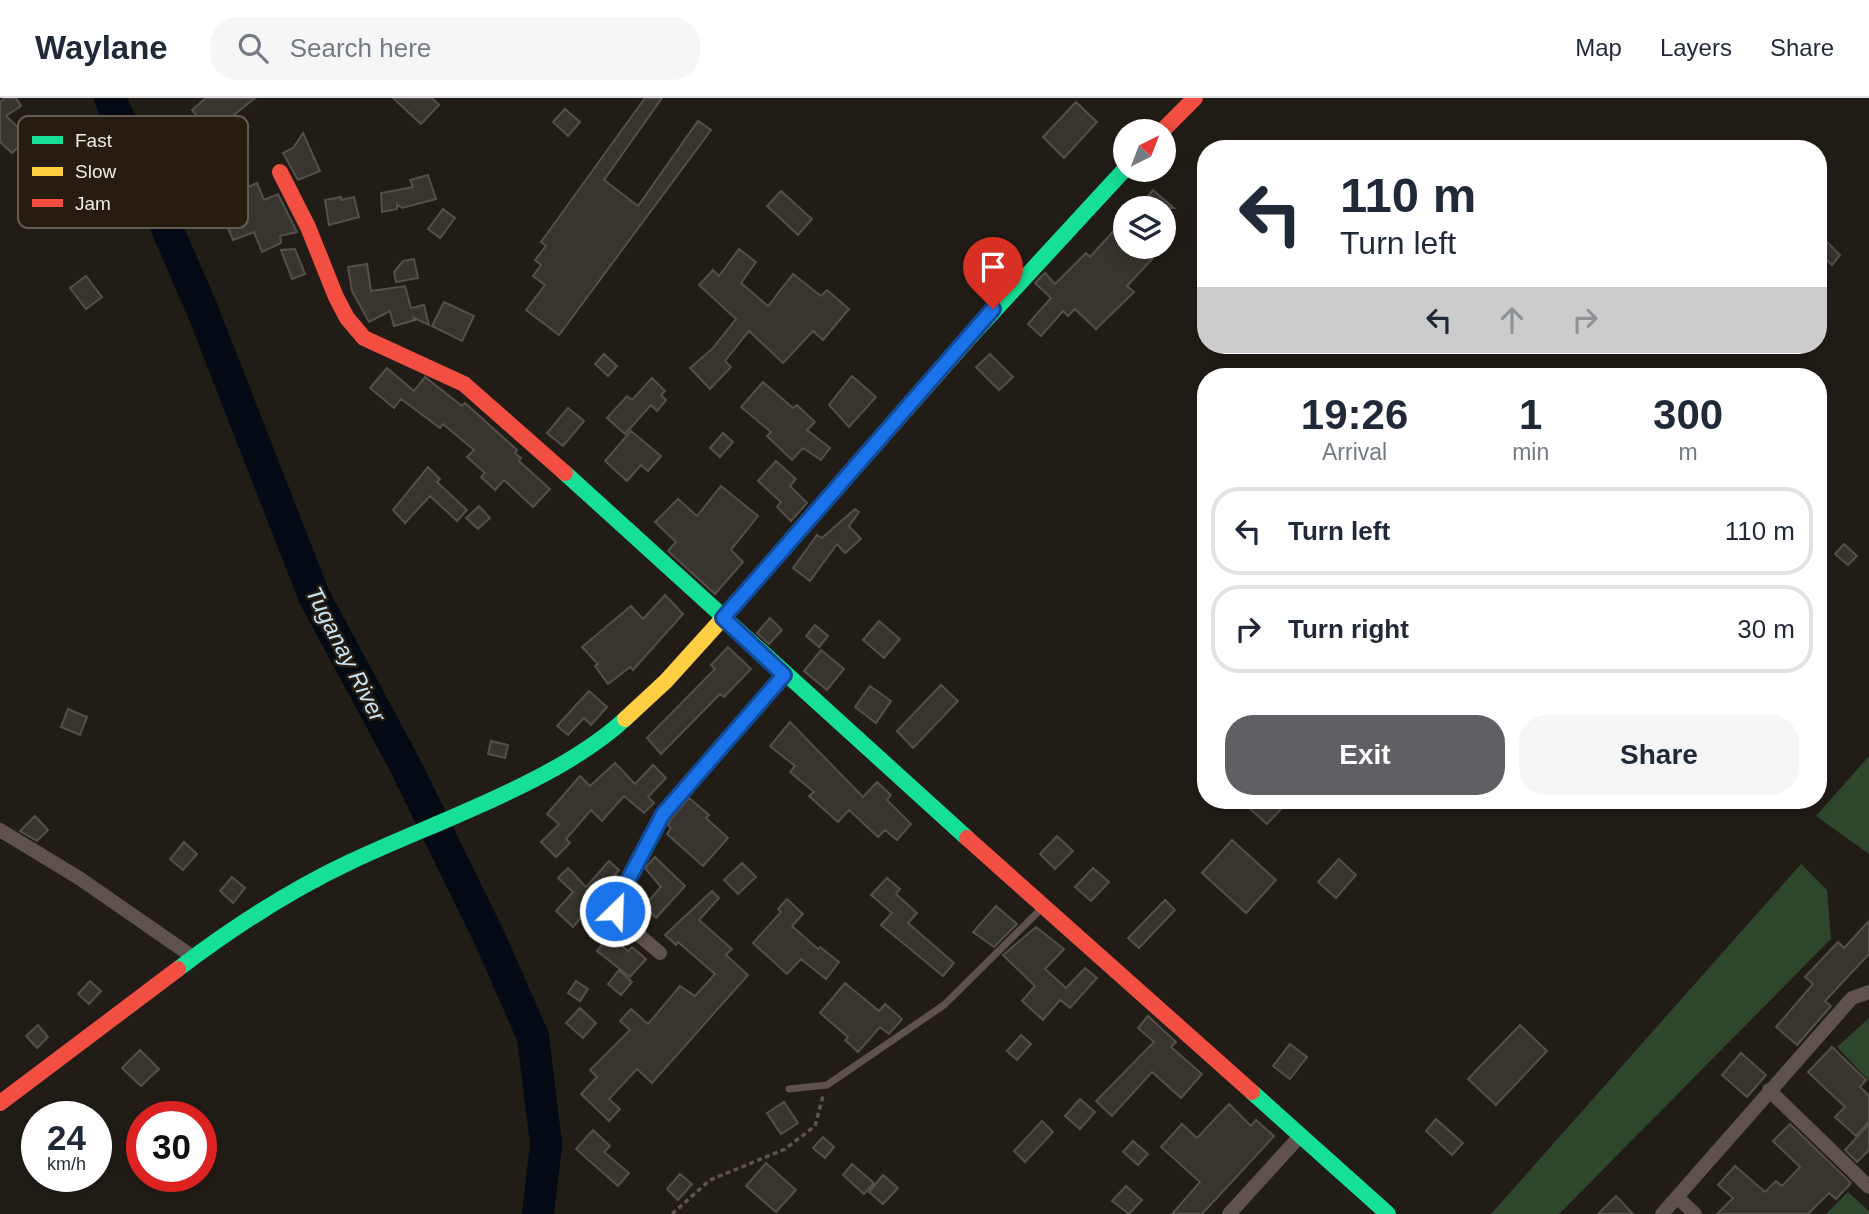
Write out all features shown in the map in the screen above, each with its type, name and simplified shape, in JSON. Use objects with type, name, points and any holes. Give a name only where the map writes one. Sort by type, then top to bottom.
[{"type":"street","points":[[1174,119],[1195,98]]},
{"type":"street","points":[[280,172],[336,297],[347,318],[364,338],[437,369],[464,384],[496,409],[784,675],[1045,905],[1388,1214]]},
{"type":"street","points":[[0,1103],[231,929],[309,882],[546,773],[609,734],[666,681],[993,309],[1113,182]]},
{"type":"street","points":[[660,953],[619,918],[616,903],[663,814],[784,675]]},
{"type":"street","points":[[0,831],[79,878],[192,957]]},
{"type":"street","points":[[1662,1214],[1852,998],[1869,992]]},
{"type":"street","points":[[1769,1090],[1869,1187]]},
{"type":"street","points":[[1229,1214],[1301,1135]]},
{"type":"street","points":[[1676,1197],[1695,1214]]},
{"type":"lane","points":[[789,1089],[827,1085],[944,1004],[1045,905]]},
{"type":"path","points":[[672,1214],[710,1181],[785,1149],[815,1126],[827,1085]]},
{"type":"green space","points":[[1869,756],[1869,854],[1816,816],[1822,809],[1827,809],[1827,804]]},
{"type":"green space","points":[[1801,864],[1827,890],[1831,939],[1559,1214],[1491,1214]]},
{"type":"green space","points":[[1869,1018],[1869,1081],[1837,1047]]},
{"type":"green space","points":[[1848,1192],[1869,1214],[1826,1214]]},
{"type":"building","points":[[5,98],[16,98],[21,106],[6,116],[18,127],[18,147],[12,153],[0,142],[0,102]]},
{"type":"building","points":[[206,98],[255,98],[232,116],[197,116],[192,110]]},
{"type":"building","points":[[393,98],[432,98],[439,105],[421,124]]},
{"type":"building","points":[[645,98],[662,98],[604,180],[638,206],[698,121],[711,130],[559,335],[526,310],[545,285],[533,276],[541,265],[535,260],[546,246],[541,242]]},
{"type":"building","points":[[1076,102],[1097,122],[1064,158],[1043,137]]},
{"type":"building","points":[[565,109],[580,122],[568,136],[553,122]]},
{"type":"building","points":[[303,133],[320,171],[298,180],[283,153],[293,148]]},
{"type":"building","points":[[428,175],[436,199],[402,208],[397,204],[397,209],[382,212],[381,193],[413,187],[410,180]]},
{"type":"building","points":[[257,183],[264,200],[278,194],[297,232],[280,236],[281,243],[262,252],[254,232],[233,240],[228,228],[248,228],[248,187]]},
{"type":"building","points":[[1153,190],[1160,196],[1148,196]]},
{"type":"building","points":[[781,191],[812,219],[798,235],[767,206]]},
{"type":"building","points":[[341,197],[341,200],[354,197],[359,217],[329,225],[325,200]]},
{"type":"building","points":[[443,209],[455,218],[440,238],[428,229]]},
{"type":"building","points":[[1113,232],[1113,259],[1152,259],[1127,286],[1134,292],[1096,329],[1075,309],[1068,316],[1063,311],[1041,336],[1028,324],[1051,298],[1035,283],[1045,273],[1055,284],[1086,253],[1090,257]]},
{"type":"building","points":[[1827,242],[1840,255],[1832,265],[1827,260]]},
{"type":"building","points":[[295,249],[305,274],[292,279],[281,250]]},
{"type":"building","points":[[739,249],[756,262],[741,283],[768,306],[793,274],[821,296],[827,290],[849,309],[823,340],[813,331],[783,363],[749,331],[725,361],[731,367],[710,389],[690,368],[712,349],[736,319],[699,285],[713,270],[719,276]]},
{"type":"building","points":[[414,259],[418,278],[396,282],[394,272],[403,261]]},
{"type":"building","points":[[367,264],[371,291],[405,286],[411,308],[424,305],[429,325],[414,318],[415,320],[394,326],[390,311],[369,322],[352,291],[348,267]]},
{"type":"building","points":[[86,276],[102,297],[86,309],[70,288]]},
{"type":"building","points":[[444,302],[474,316],[462,341],[432,326]]},
{"type":"building","points":[[604,354],[617,366],[608,376],[595,364]]},
{"type":"building","points":[[990,354],[1013,377],[999,390],[976,367]]},
{"type":"building","points":[[387,368],[414,391],[425,377],[462,406],[465,403],[517,450],[515,453],[521,458],[519,461],[550,489],[533,507],[504,480],[495,490],[481,477],[485,473],[467,457],[474,450],[443,424],[440,428],[401,399],[394,408],[370,388]]},
{"type":"building","points":[[852,376],[876,397],[849,427],[829,405]]},
{"type":"building","points":[[652,378],[665,391],[661,395],[666,400],[657,411],[651,405],[625,434],[607,418],[627,396],[632,400]]},
{"type":"building","points":[[763,382],[793,408],[797,405],[815,422],[807,430],[830,448],[821,460],[803,448],[792,460],[767,436],[771,432],[741,407]]},
{"type":"building","points":[[568,408],[584,421],[563,446],[547,433]]},
{"type":"building","points":[[631,431],[661,456],[648,471],[641,465],[627,481],[605,461]]},
{"type":"building","points":[[723,433],[733,442],[720,457],[710,448]]},
{"type":"building","points":[[776,461],[796,479],[790,486],[807,503],[791,521],[777,507],[781,502],[758,481]]},
{"type":"building","points":[[428,467],[440,479],[437,482],[467,510],[457,521],[430,496],[405,523],[393,510]]},
{"type":"building","points":[[721,486],[758,516],[731,550],[743,562],[715,594],[668,551],[676,542],[655,522],[678,499],[697,516]]},
{"type":"building","points":[[479,506],[490,518],[478,529],[466,518]]},
{"type":"building","points":[[855,509],[859,512],[849,526],[861,539],[845,553],[837,544],[810,581],[793,568],[817,535],[822,538]]},
{"type":"building","points":[[1844,544],[1857,556],[1848,565],[1835,554]]},
{"type":"building","points":[[665,595],[683,614],[633,670],[630,667],[608,684],[595,666],[598,664],[582,647],[631,606],[643,619]]},
{"type":"building","points":[[770,618],[782,630],[769,644],[757,633]]},
{"type":"building","points":[[879,621],[900,639],[884,658],[863,640]]},
{"type":"building","points":[[815,625],[828,636],[819,647],[806,636]]},
{"type":"building","points":[[728,647],[751,669],[724,697],[720,694],[661,754],[647,738],[715,669],[711,665]]},
{"type":"building","points":[[821,650],[844,669],[827,690],[804,671]]},
{"type":"building","points":[[941,685],[958,701],[913,748],[897,731]]},
{"type":"building","points":[[870,686],[891,701],[876,723],[855,707]]},
{"type":"building","points":[[589,691],[607,707],[591,725],[584,718],[568,735],[557,726]]},
{"type":"building","points":[[68,709],[87,717],[80,735],[61,727]]},
{"type":"building","points":[[790,722],[863,797],[877,782],[891,795],[887,800],[911,824],[897,840],[885,830],[878,837],[849,810],[838,822],[809,796],[814,792],[790,772],[795,766],[770,746]]},
{"type":"building","points":[[491,741],[508,745],[505,758],[488,754]]},
{"type":"building","points":[[615,763],[635,784],[653,765],[666,778],[648,797],[654,803],[644,813],[624,796],[602,821],[591,810],[566,839],[570,843],[556,857],[541,842],[559,824],[547,814],[580,776],[590,786]]},
{"type":"building","points":[[689,798],[709,815],[706,818],[728,838],[703,866],[667,834],[671,828],[668,825],[671,819]]},
{"type":"building","points":[[1250,809],[1281,809],[1267,824]]},
{"type":"building","points":[[35,816],[48,830],[37,841],[20,831]]},
{"type":"building","points":[[1057,836],[1073,851],[1055,869],[1040,854]]},
{"type":"building","points":[[1232,840],[1276,880],[1246,913],[1202,873]]},
{"type":"building","points":[[184,842],[197,854],[183,870],[170,859]]},
{"type":"building","points":[[655,857],[685,886],[656,918],[644,906],[661,887],[645,868]]},
{"type":"building","points":[[1339,859],[1356,875],[1336,898],[1318,882]]},
{"type":"building","points":[[609,861],[619,870],[600,892],[606,898],[592,913],[588,909],[573,927],[556,911],[573,892],[558,878],[568,868],[586,887]]},
{"type":"building","points":[[742,863],[756,877],[738,894],[724,880]]},
{"type":"building","points":[[1093,868],[1109,882],[1091,901],[1075,887]]},
{"type":"building","points":[[232,877],[245,888],[233,903],[220,891]]},
{"type":"building","points":[[887,878],[900,889],[896,894],[917,913],[908,923],[954,963],[943,976],[881,925],[892,913],[871,895]]},
{"type":"building","points":[[712,891],[719,898],[699,920],[732,949],[726,955],[748,975],[652,1083],[637,1069],[609,1099],[620,1109],[609,1121],[581,1094],[597,1077],[590,1070],[630,1030],[620,1021],[631,1009],[648,1024],[680,986],[695,996],[715,974],[678,942],[676,945],[665,935]]},
{"type":"building","points":[[787,899],[803,914],[792,926],[818,949],[820,947],[839,962],[826,979],[801,959],[787,974],[753,943],[781,912],[778,909]]},
{"type":"building","points":[[1165,900],[1175,910],[1139,948],[1128,938]]},
{"type":"building","points":[[996,906],[1017,924],[994,947],[973,932]]},
{"type":"building","points":[[1869,921],[1869,954],[1825,1001],[1831,1006],[1797,1045],[1776,1027],[1813,984],[1805,977],[1838,942],[1844,948]]},
{"type":"building","points":[[1036,927],[1064,949],[1045,969],[1066,988],[1085,968],[1097,978],[1070,1008],[1060,1000],[1043,1020],[1022,1001],[1035,986],[1003,955]]},
{"type":"building","points":[[609,935],[628,951],[632,947],[646,959],[630,977],[597,951]]},
{"type":"building","points":[[619,970],[632,982],[621,995],[608,984]]},
{"type":"building","points":[[90,981],[101,991],[89,1004],[78,994]]},
{"type":"building","points":[[576,981],[588,989],[580,1001],[568,993]]},
{"type":"building","points":[[845,983],[879,1011],[885,1004],[902,1019],[889,1034],[880,1027],[858,1052],[845,1040],[848,1037],[820,1013]]},
{"type":"building","points":[[580,1008],[596,1023],[583,1038],[566,1023]]},
{"type":"building","points":[[1148,1016],[1176,1042],[1171,1047],[1202,1074],[1181,1098],[1152,1072],[1112,1116],[1096,1101],[1154,1042],[1138,1028]]},
{"type":"building","points":[[38,1025],[48,1037],[37,1048],[26,1036]]},
{"type":"building","points":[[1520,1025],[1547,1051],[1496,1105],[1468,1079]]},
{"type":"building","points":[[1021,1035],[1031,1044],[1017,1060],[1007,1051]]},
{"type":"building","points":[[1290,1044],[1307,1057],[1290,1079],[1273,1066]]},
{"type":"building","points":[[1832,1047],[1866,1080],[1860,1087],[1869,1096],[1869,1121],[1856,1136],[1835,1117],[1845,1107],[1808,1072]]},
{"type":"building","points":[[140,1050],[159,1069],[141,1086],[122,1068]]},
{"type":"building","points":[[1741,1053],[1766,1075],[1747,1097],[1722,1075]]},
{"type":"building","points":[[1080,1099],[1095,1112],[1080,1129],[1065,1116]]},
{"type":"building","points":[[784,1102],[798,1123],[781,1134],[767,1113]]},
{"type":"building","points":[[1229,1104],[1251,1126],[1256,1120],[1274,1136],[1202,1214],[1172,1214],[1200,1182],[1161,1147],[1182,1124],[1197,1138]]},
{"type":"building","points":[[1436,1119],[1463,1143],[1452,1155],[1426,1131]]},
{"type":"building","points":[[1042,1121],[1053,1132],[1025,1162],[1014,1151]]},
{"type":"building","points":[[1790,1124],[1851,1183],[1836,1199],[1829,1193],[1808,1214],[1717,1214],[1733,1198],[1718,1185],[1735,1166],[1765,1192],[1776,1181],[1782,1186],[1800,1167],[1773,1141]]},
{"type":"building","points":[[1869,1124],[1869,1150],[1857,1162],[1845,1150]]},
{"type":"building","points":[[593,1130],[610,1146],[604,1152],[629,1173],[618,1186],[576,1149]]},
{"type":"building","points":[[823,1137],[834,1147],[825,1158],[813,1148]]},
{"type":"building","points":[[1133,1141],[1148,1154],[1138,1165],[1123,1152]]},
{"type":"building","points":[[766,1163],[796,1190],[776,1212],[746,1186]]},
{"type":"building","points":[[852,1164],[874,1183],[864,1194],[843,1175]]},
{"type":"building","points":[[680,1174],[692,1184],[678,1200],[667,1189]]},
{"type":"building","points":[[883,1175],[898,1188],[883,1204],[869,1192]]},
{"type":"building","points":[[1126,1186],[1142,1200],[1129,1214],[1112,1201]]},
{"type":"building","points":[[1616,1196],[1633,1214],[1598,1214]]},
{"type":"waterway","name":"Tuganay River","points":[[110,98],[118,116]]},
{"type":"waterway","name":"Tuganay River","points":[[167,228],[202,309],[314,596],[406,767],[491,941],[533,1037],[546,1144],[538,1214]]},
{"type":"traffic: fast","points":[[971,336],[1113,182]]},
{"type":"traffic: fast","points":[[565,473],[967,838]]},
{"type":"traffic: fast","points":[[178,969],[240,925],[305,885],[530,781],[597,742],[625,719]]},
{"type":"traffic: fast","points":[[1252,1092],[1388,1214]]},
{"type":"traffic: slow","points":[[625,719],[666,681],[723,618],[971,336]]},
{"type":"traffic: jam","points":[[1174,119],[1195,98]]},
{"type":"traffic: jam","points":[[280,172],[308,227],[336,297],[347,318],[364,338],[464,384],[565,473]]},
{"type":"traffic: jam","points":[[967,838],[1252,1092]]},
{"type":"traffic: jam","points":[[0,1103],[178,969]]},
{"type":"route","points":[[615,911],[616,903],[663,814],[784,675],[723,618],[993,309]]}]
